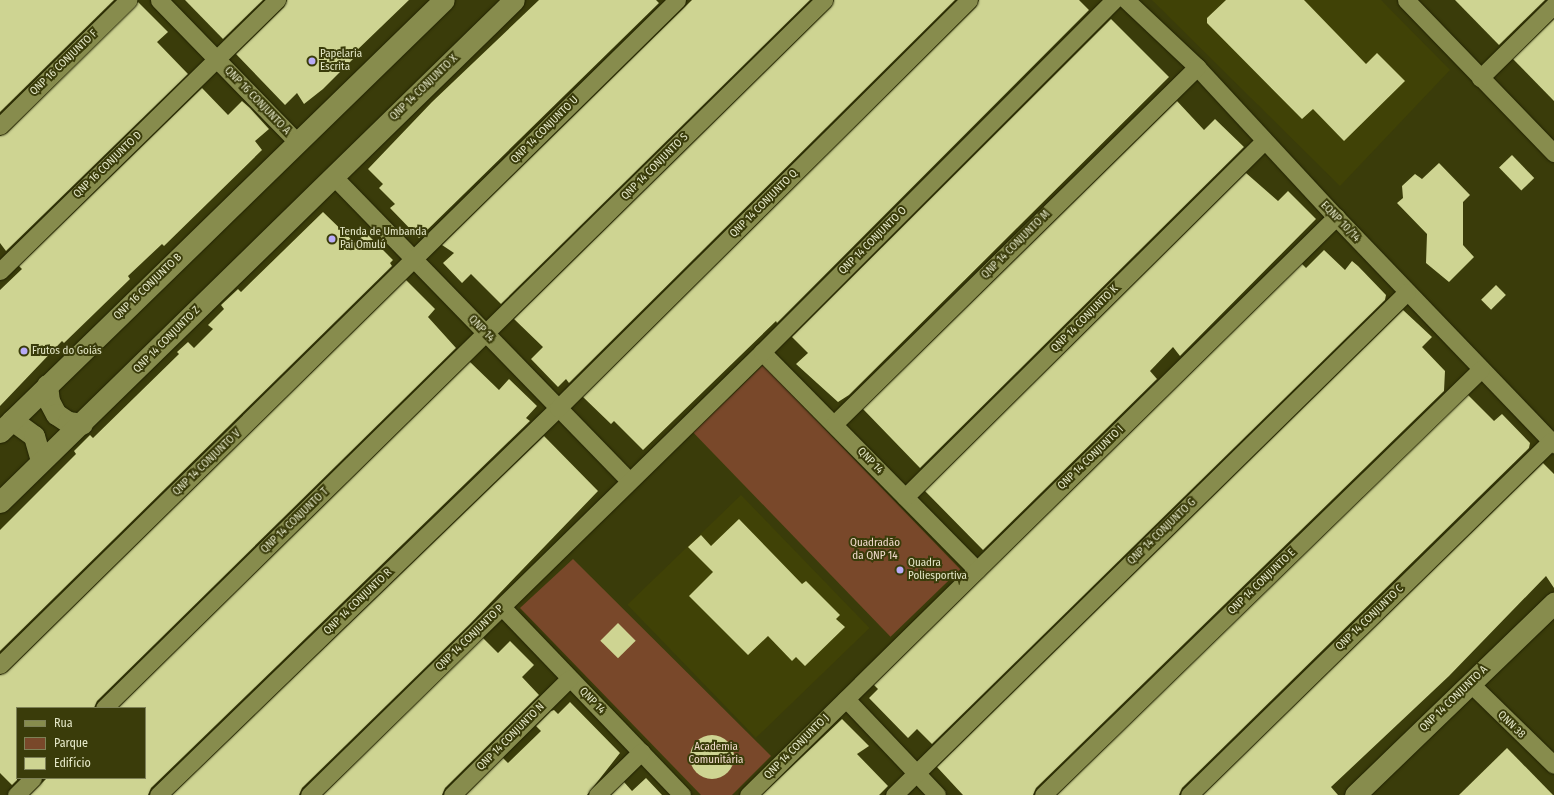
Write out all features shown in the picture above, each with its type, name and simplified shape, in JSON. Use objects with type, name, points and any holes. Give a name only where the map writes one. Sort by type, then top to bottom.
[{"type":"street","name":"QNP 16 CONJUNTO F","points":[[0,126],[128,0]]},
{"type":"street","name":"QNP 16 CONJUNTO A","points":[[159,0],[297,142],[444,0]]},
{"type":"street","name":"QNP 16 CONJUNTO D","points":[[0,271],[277,0]]},
{"type":"street","name":"QNP 14 CONJUNTO U","points":[[414,260],[677,0]]},
{"type":"street","name":"QNP 14 CONJUNTO S","points":[[486,334],[824,0]]},
{"type":"street","name":"QNP 14 CONJUNTO Q","points":[[558,408],[969,0]]},
{"type":"street","name":"QNP 14 CONJUNTO O","points":[[629,480],[762,352],[1114,0]]},
{"type":"street","name":"EQNP 10/14","points":[[1126,0],[1197,67],[1264,141],[1552,443]]},
{"type":"street","name":"QNP 14 CONJUNTO X","points":[[333,176],[510,2]]},
{"type":"street","points":[[1411,2],[1480,78],[1553,151]]},
{"type":"street","points":[[1480,78],[1554,5]]},
{"type":"street","name":"QNP 14 CONJUNTO M","points":[[834,424],[1197,67]]},
{"type":"street","name":"QNP 14 CONJUNTO K","points":[[905,496],[1264,141]]},
{"type":"street","name":"QNP 16 CONJUNTO B","points":[[6,426],[297,142]]},
{"type":"street","name":"QNP 14","points":[[333,176],[629,480]]},
{"type":"street","name":"QNP 14 CONJUNTO Z","points":[[0,502],[42,460],[82,424],[333,176]]},
{"type":"street","name":"QNP 14 CONJUNTO I","points":[[846,699],[1336,217]]},
{"type":"street","name":"QNP 14 CONJUNTO V","points":[[0,665],[414,260]]},
{"type":"street","name":"QNP 14 CONJUNTO G","points":[[894,795],[1407,292]]},
{"type":"street","name":"QNP 14 CONJUNTO T","points":[[105,707],[486,334]]},
{"type":"street","name":"QNP 14","points":[[762,352],[977,570]]},
{"type":"street","name":"QNP 14 CONJUNTO E","points":[[1043,795],[1481,369]]},
{"type":"street","points":[[47,385],[49,401],[56,414],[68,422],[82,424]]},
{"type":"street","name":"QNP 14 CONJUNTO R","points":[[158,795],[558,408]]},
{"type":"street","points":[[6,426],[34,436],[42,460]]},
{"type":"street","name":"QNP 14 CONJUNTO C","points":[[1188,795],[1552,443]]},
{"type":"street","name":"QNP 14 CONJUNTO P","points":[[309,795],[502,607],[629,480]]},
{"type":"street","name":"QNP 14 CONJUNTO A","points":[[1355,795],[1554,603]]},
{"type":"street","name":"QNP 14","points":[[502,607],[569,679],[682,795]]},
{"type":"street","name":"QNP 14 CONJUNTO N","points":[[452,795],[569,679]]},
{"type":"street","name":"QNN 38","points":[[1470,683],[1554,765]]},
{"type":"street","points":[[846,699],[937,795]]},
{"type":"street","name":"QNP 14 CONJUNTO J","points":[[748,795],[846,699]]},
{"type":"street","points":[[598,795],[641,752]]},
{"type":"street","points":[[16,795],[32,779]]},
{"type":"shaded area","points":[[1152,0],[1381,0],[1450,70],[1340,186]]},
{"type":"shaded area","points":[[741,495],[870,628],[756,738],[627,605]]},
{"type":"green space","name":"Quadradão da QNP 14","points":[[763,365],[960,569],[891,637],[693,432]]},
{"type":"green space","name":"Academia Comunitária","points":[[573,559],[771,756],[732,795],[701,795],[520,608]]},
{"type":"building","points":[[0,0],[114,0],[0,112]]},
{"type":"building","points":[[185,0],[263,0],[223,39]]},
{"type":"building","points":[[287,0],[409,0],[353,54],[355,57],[323,89],[304,104],[297,93],[285,105],[236,54],[284,7]]},
{"type":"building","points":[[539,0],[656,0],[659,3],[419,238],[390,208],[395,204],[379,188],[383,184],[368,169],[432,102]]},
{"type":"building","points":[[692,0],[810,0],[501,304],[471,274],[462,283],[443,263],[454,253],[442,245]]},
{"type":"building","points":[[834,0],[955,0],[569,383],[566,379],[558,387],[531,359],[543,347],[514,319],[831,7]]},
{"type":"building","points":[[979,0],[1079,0],[1089,10],[777,323],[776,321],[643,450],[614,421],[611,424],[583,397],[976,7]]},
{"type":"building","points":[[1226,0],[1304,0],[1366,64],[1377,53],[1405,81],[1344,141],[1313,109],[1302,119],[1207,23],[1207,18]]},
{"type":"building","points":[[1455,0],[1545,0],[1499,45]]},
{"type":"building","points":[[138,2],[168,32],[157,42],[188,74],[6,251],[0,243],[0,136],[7,133]]},
{"type":"building","points":[[1111,19],[1169,77],[849,395],[838,402],[796,364],[808,353],[792,337]]},
{"type":"building","points":[[1554,19],[1554,101],[1513,59]]},
{"type":"building","points":[[202,88],[228,115],[242,101],[250,108],[269,129],[255,141],[262,150],[164,246],[162,244],[128,276],[130,279],[64,343],[62,341],[0,406],[0,290],[22,269],[19,266]]},
{"type":"building","points":[[1177,101],[1204,130],[1215,119],[1244,147],[920,468],[863,409]]},
{"type":"building","points":[[1512,155],[1534,178],[1521,191],[1499,168]]},
{"type":"building","points":[[1439,163],[1470,195],[1463,202],[1463,245],[1474,257],[1449,282],[1426,263],[1427,234],[1397,203],[1403,198],[1402,186],[1415,174],[1422,179]]},
{"type":"building","points":[[1246,173],[1278,201],[1288,191],[1316,219],[1180,356],[1173,347],[1150,371],[1157,379],[983,550],[925,491]]},
{"type":"building","points":[[323,212],[355,243],[366,233],[393,260],[390,263],[392,266],[0,651],[0,530],[76,454],[74,451],[90,435],[93,438],[179,354],[177,352],[188,342],[194,348],[213,329],[208,325],[224,309],[221,305],[238,289],[241,292]]},
{"type":"building","points":[[1324,250],[1345,270],[1352,261],[1386,295],[1385,300],[932,744],[917,729],[908,738],[869,698],[878,689],[874,685],[1302,264],[1306,268]]},
{"type":"building","points":[[406,280],[435,309],[428,317],[456,348],[97,701],[94,707],[16,707],[17,780],[12,785],[0,773],[0,675],[7,672]]},
{"type":"building","points":[[1496,285],[1506,295],[1491,310],[1481,300]]},
{"type":"building","points":[[1403,310],[1432,337],[1422,347],[1445,371],[1444,391],[1036,788],[1033,795],[963,795],[937,767]]},
{"type":"building","points":[[470,362],[499,390],[509,379],[537,406],[526,418],[530,421],[151,788],[148,795],[30,795],[46,779],[146,779],[146,707],[119,707]]},
{"type":"building","points":[[1468,395],[1494,421],[1502,414],[1530,443],[1529,448],[1182,788],[1179,795],[1057,795]]},
{"type":"building","points":[[544,436],[598,491],[470,624],[302,788],[299,795],[172,795]]},
{"type":"building","points":[[1543,463],[1554,474],[1554,588],[1546,576],[1449,676],[1331,787],[1338,795],[1203,795]]},
{"type":"building","points":[[739,519],[802,584],[806,581],[840,615],[836,619],[845,627],[805,666],[796,657],[792,661],[768,636],[748,655],[689,596],[713,572],[688,547],[701,535],[711,546]]},
{"type":"building","points":[[618,623],[636,641],[618,658],[600,641]]},
{"type":"building","points":[[483,638],[498,653],[510,641],[534,665],[522,677],[539,695],[445,788],[442,795],[323,795]]},
{"type":"building","points":[[570,702],[620,753],[587,795],[466,795],[503,758],[508,763],[541,731],[536,726],[551,711],[554,710],[558,714]]},
{"type":"building","points":[[842,719],[869,746],[857,754],[888,786],[879,795],[762,795]]},
{"type":"building","points":[[708,735],[716,735],[728,741],[734,753],[734,761],[728,773],[716,779],[708,779],[696,773],[690,761],[690,753],[696,741]]},
{"type":"building","points":[[1507,748],[1553,795],[1459,795]]},
{"type":"building","points":[[646,778],[662,795],[611,795],[624,782],[632,791]]},
{"type":"place","name":"Papelaria Escrita","points":[[312,61]]},
{"type":"place","name":"Tenda de Umbanda Pai Omulú","points":[[332,239]]},
{"type":"place","name":"Frutos do Goiás","points":[[24,351]]},
{"type":"place","name":"Quadra Poliesportiva","points":[[900,570]]}]
